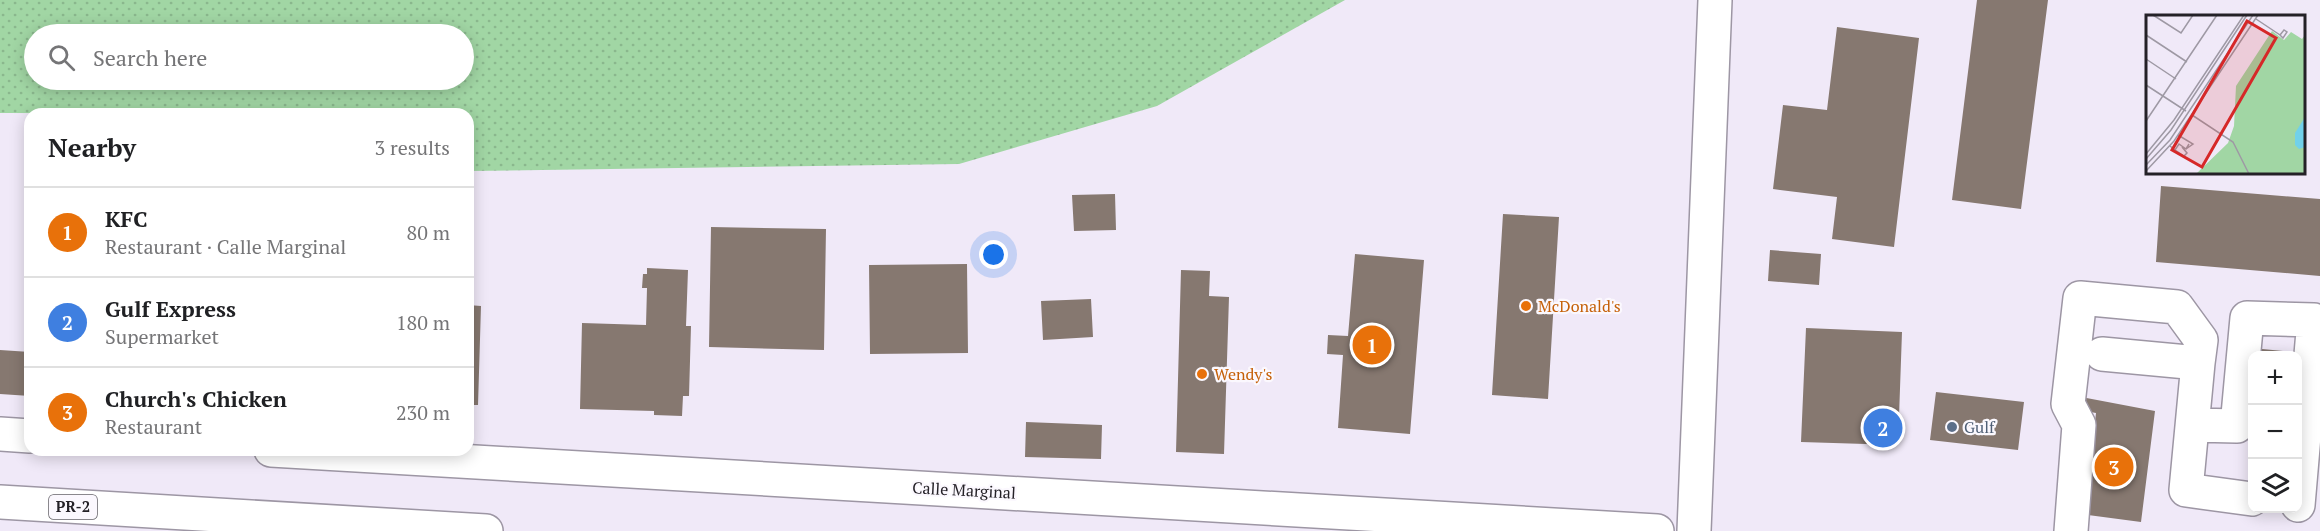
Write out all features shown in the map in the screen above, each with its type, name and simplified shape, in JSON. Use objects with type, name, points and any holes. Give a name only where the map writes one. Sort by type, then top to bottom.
[{"type":"main road","points":[[1694,531],[1715,0]]},
{"type":"main road","points":[[2072,531],[2079,425],[2068,404],[2080,298],[2177,307],[2201,340],[2186,490],[2248,498]]},
{"type":"main road","points":[[2193,424],[2237,426],[2247,318],[2314,320],[2301,459]]},
{"type":"main road","points":[[2102,354],[2198,363]]},
{"type":"main road","points":[[0,434],[24,436]]},
{"type":"main road","name":"Calle Marginal","points":[[374,456],[1657,531]]},
{"type":"main road","name":"PR-2","points":[[0,502],[486,531]]},
{"type":"main road","points":[[2295,531],[2296,513]]},
{"type":"green space","points":[[0,0],[1345,0],[1157,106],[959,164],[474,171],[474,108],[24,108],[24,113],[0,113]]},
{"type":"building","points":[[1977,0],[2048,0],[2021,209],[1952,200]]},
{"type":"building","points":[[1837,27],[1919,38],[1894,247],[1832,239],[1837,197],[1773,189],[1783,105],[1827,110]]},
{"type":"building","points":[[2161,186],[2320,199],[2320,276],[2156,262]]},
{"type":"building","points":[[1115,194],[1116,230],[1074,231],[1072,195]]},
{"type":"building","name":"McDonald's","points":[[1503,214],[1559,217],[1548,399],[1492,395]]},
{"type":"building","points":[[711,227],[826,229],[824,350],[709,347]]},
{"type":"building","points":[[1770,250],[1821,254],[1819,285],[1768,281]]},
{"type":"building","points":[[1355,254],[1424,260],[1410,434],[1338,428],[1343,355],[1327,354],[1328,335],[1348,336]]},
{"type":"building","points":[[967,264],[968,353],[870,354],[869,265]]},
{"type":"building","points":[[647,268],[688,270],[686,326],[691,326],[689,396],[683,396],[682,416],[654,415],[654,411],[580,409],[582,323],[646,325],[647,288],[642,288],[643,274],[647,274]]},
{"type":"building","name":"Wendy's","points":[[1181,270],[1210,271],[1209,296],[1229,297],[1224,454],[1176,452]]},
{"type":"building","points":[[1091,299],[1093,337],[1043,340],[1041,301]]},
{"type":"building","points":[[474,305],[481,306],[478,405],[474,405]]},
{"type":"building","points":[[1806,328],[1902,332],[1898,445],[1801,442]]},
{"type":"building","points":[[2252,348],[2282,351],[2252,351]]},
{"type":"building","points":[[0,350],[24,352],[24,396],[0,394]]},
{"type":"building","points":[[1936,392],[2024,402],[2018,450],[1930,440]]},
{"type":"building","points":[[2076,396],[2155,411],[2141,522],[2088,515],[2091,487],[2079,486],[2092,448],[2096,413],[2074,409]]},
{"type":"building","points":[[1026,422],[1102,425],[1101,459],[1025,457]]},
{"type":"place","name":"McDonald's","points":[[1526,306]]},
{"type":"place","name":"KFC","points":[[1372,345]]},
{"type":"place","name":"Wendy's","points":[[1202,374]]},
{"type":"place","name":"Gulf","points":[[1952,427]]},
{"type":"place","name":"Gulf Express","points":[[1883,428]]},
{"type":"place","name":"Church's Chicken","points":[[2114,467]]}]
